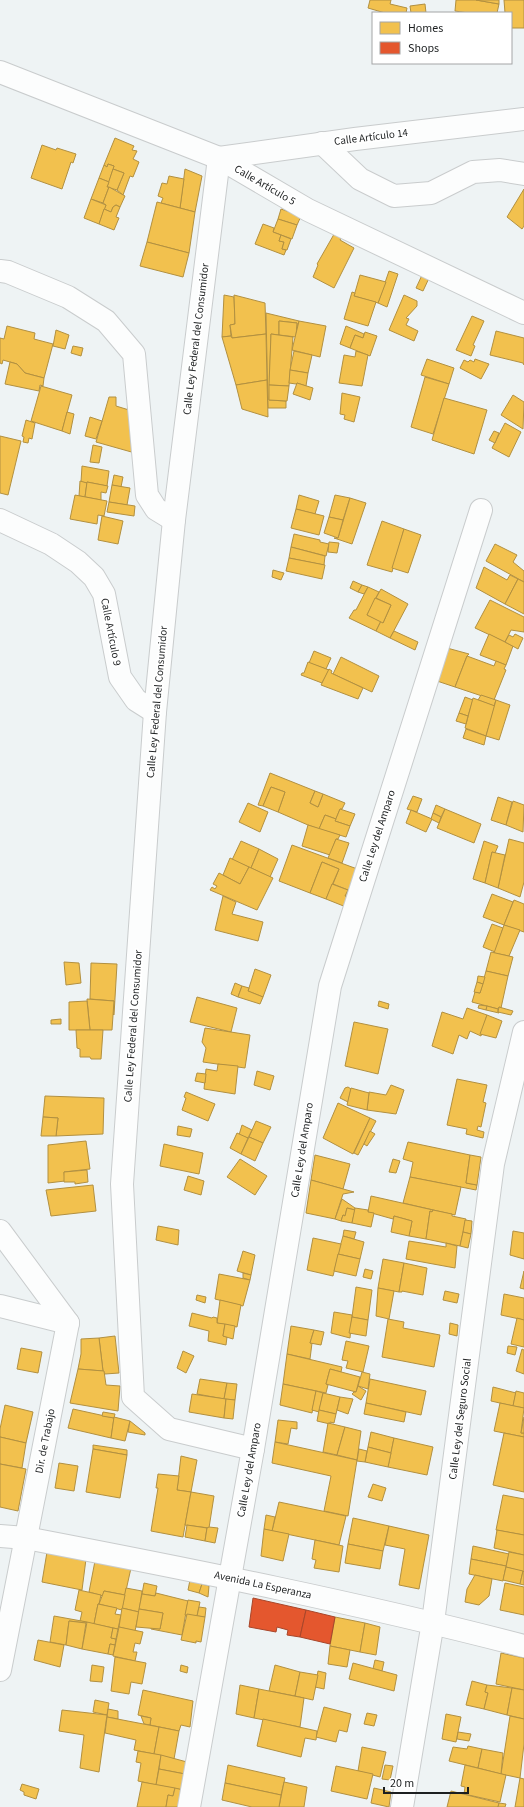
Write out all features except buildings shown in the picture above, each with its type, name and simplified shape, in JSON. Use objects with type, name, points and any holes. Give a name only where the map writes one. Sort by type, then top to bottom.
[{"type":"street","name":"Calle Artículo 5","points":[[0,72],[219,158],[308,210],[524,313]]},
{"type":"street","name":"Calle Artículo 14","points":[[219,158],[322,143],[524,119]]},
{"type":"street","points":[[322,143],[360,179],[394,196],[431,193],[473,172],[500,170],[524,174]]},
{"type":"street","name":"Calle Ley Federal del Consumidor","points":[[219,158],[174,520],[155,712],[122,1184],[133,1397],[169,1429],[253,1449]]},
{"type":"street","points":[[0,271],[8,272],[74,301],[106,321],[134,354],[146,494],[156,509],[174,520]]},
{"type":"street","name":"Calle Ley del Amparo","points":[[189,1807],[253,1449],[330,986],[481,510]]},
{"type":"street","name":"Calle Artículo 9","points":[[0,520],[51,544],[78,562],[94,576],[104,594],[120,677],[136,700],[155,712]]},
{"type":"street","name":"Calle Ley del Seguro Social","points":[[402,1807],[433,1622],[493,1164],[524,1032]]},
{"type":"street","points":[[0,1231],[68,1323]]},
{"type":"street","points":[[0,1306],[68,1323]]},
{"type":"street","name":"Dir. de Trabajo","points":[[0,1670],[68,1323]]},
{"type":"street","name":"Avenida La Esperanza","points":[[0,1536],[26,1538],[230,1577],[433,1622],[524,1646]]}]
